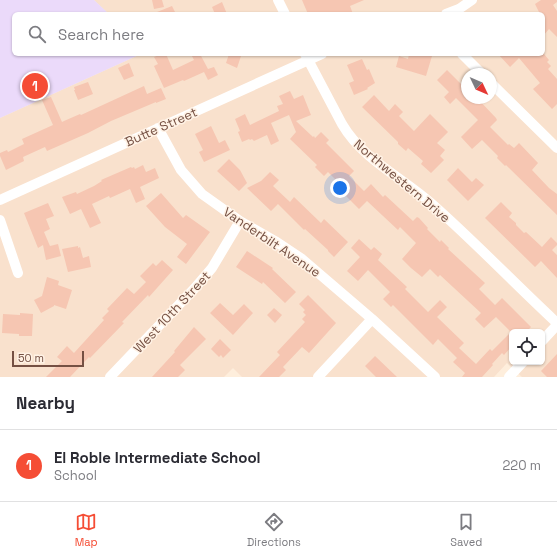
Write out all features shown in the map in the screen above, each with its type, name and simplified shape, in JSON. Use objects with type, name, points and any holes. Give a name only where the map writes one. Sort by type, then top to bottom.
[{"type":"street","points":[[278,0],[284,12]]},
{"type":"street","points":[[450,12],[472,0]]},
{"type":"street","points":[[464,56],[476,68]]},
{"type":"street","name":"Butte Street","points":[[0,200],[158,128],[307,57]]},
{"type":"street","name":"Northwestern Drive","points":[[307,57],[346,132],[359,146],[372,159],[431,203],[557,324]]},
{"type":"street","points":[[497,89],[557,148]]},
{"type":"street","name":"Vanderbilt Avenue","points":[[158,128],[181,170],[202,194],[240,221],[275,241],[302,259],[372,319],[435,377]]},
{"type":"street","points":[[0,220],[18,273]]},
{"type":"street","name":"West 10th Street","points":[[110,377],[208,273],[240,221]]},
{"type":"street","points":[[318,377],[372,319]]},
{"type":"street","points":[[545,338],[557,324]]},
{"type":"street","points":[[508,377],[520,365]]},
{"type":"shaded area","points":[[0,0],[94,0],[107,12],[12,12],[12,56],[137,56],[0,118]]},
{"type":"shaded area","points":[[94,0],[557,0],[557,377],[522,377],[509,365],[545,365],[545,329],[509,329],[509,365],[507,363],[494,377],[242,377],[233,368],[224,377],[0,377],[0,118],[137,56],[545,56],[545,12],[107,12]]},
{"type":"building","points":[[152,0],[162,0],[164,7],[154,9]]},
{"type":"building","points":[[302,0],[364,0],[350,6],[352,12],[307,12]]},
{"type":"building","points":[[541,0],[557,0],[557,2],[553,5],[557,11],[557,37],[549,29],[545,34],[545,12],[539,12],[535,4]]},
{"type":"building","points":[[222,2],[226,12],[214,12],[212,7]]},
{"type":"building","points":[[172,6],[175,12],[157,12]]},
{"type":"building","points":[[545,55],[549,60],[547,62],[551,66],[548,69],[557,79],[557,104],[552,109],[533,89],[540,83],[519,58],[510,67],[500,56]]},
{"type":"building","points":[[167,56],[173,70],[194,60],[192,56],[201,56],[208,69],[214,67],[218,75],[208,80],[204,72],[164,88],[154,66],[158,64],[154,57]]},
{"type":"building","points":[[228,56],[241,56],[237,68],[226,63]]},
{"type":"building","points":[[399,56],[408,59],[409,56],[432,56],[426,76],[396,67]]},
{"type":"building","points":[[362,59],[367,70],[369,69],[375,83],[367,88],[368,89],[354,95],[349,83],[354,81],[347,65]]},
{"type":"building","points":[[129,63],[134,76],[124,80],[118,68]]},
{"type":"building","points":[[447,70],[461,84],[461,103],[456,98],[450,104],[444,97],[449,92],[437,80]]},
{"type":"building","points":[[88,82],[93,94],[78,100],[74,87]]},
{"type":"building","points":[[144,86],[147,94],[161,88],[166,99],[111,121],[47,151],[45,147],[23,157],[24,161],[6,170],[0,153],[7,150],[8,152],[24,144],[22,139],[53,125],[42,100],[51,97],[62,122],[80,114],[81,115]]},
{"type":"building","points":[[290,91],[294,99],[303,95],[311,115],[296,121],[313,137],[314,136],[315,138],[321,132],[329,140],[326,143],[354,171],[349,176],[364,191],[371,184],[383,197],[385,195],[413,221],[417,217],[419,218],[428,228],[427,229],[440,242],[441,240],[449,248],[448,249],[485,283],[479,289],[495,305],[502,298],[531,327],[529,329],[509,330],[496,317],[484,328],[475,319],[481,313],[440,275],[438,277],[430,269],[422,277],[411,268],[402,259],[416,243],[400,227],[398,230],[367,201],[359,209],[341,191],[344,188],[328,172],[324,176],[315,167],[317,165],[290,139],[296,132],[289,115],[271,123],[279,141],[271,145],[267,135],[254,141],[249,139],[242,142],[238,132],[240,131],[235,119],[245,114],[250,125],[279,111],[277,106],[283,104],[279,96]]},
{"type":"building","points":[[374,95],[389,111],[395,104],[403,112],[399,116],[414,131],[430,114],[448,132],[437,143],[445,150],[440,156],[444,160],[431,173],[421,164],[423,161],[408,148],[406,151],[398,144],[398,142],[362,107]]},
{"type":"building","points":[[462,104],[483,104],[497,120],[490,127],[508,145],[509,144],[514,148],[519,143],[538,163],[532,170],[549,188],[557,194],[557,215],[497,158],[498,156],[482,140],[472,149],[461,137],[478,120]]},
{"type":"building","points":[[211,126],[219,143],[225,140],[230,150],[204,162],[199,152],[203,150],[195,134]]},
{"type":"building","points":[[229,159],[240,170],[247,183],[239,191],[217,171]]},
{"type":"building","points":[[143,165],[146,172],[155,168],[159,178],[140,187],[145,199],[136,203],[130,189],[92,204],[101,223],[90,228],[81,209],[70,214],[62,197],[76,192],[77,194],[94,186],[102,181],[101,180],[131,167],[134,167],[135,169]]},
{"type":"building","points":[[458,168],[472,182],[476,178],[484,185],[468,201],[447,180]]},
{"type":"building","points":[[270,172],[279,180],[273,186],[290,202],[294,197],[321,223],[324,219],[348,242],[334,257],[278,204],[271,211],[247,188],[261,181]]},
{"type":"building","points":[[161,193],[183,218],[186,215],[210,232],[186,264],[177,257],[187,244],[165,227],[146,206]]},
{"type":"building","points":[[501,202],[512,213],[509,217],[516,223],[516,225],[542,247],[551,237],[557,243],[552,250],[557,255],[557,278],[541,261],[535,267],[485,218]]},
{"type":"building","points":[[48,203],[54,216],[46,219],[50,229],[44,232],[50,246],[58,244],[61,256],[46,260],[43,245],[38,248],[24,213]]},
{"type":"building","points":[[359,239],[371,250],[374,247],[382,254],[378,260],[407,287],[405,289],[428,312],[440,300],[447,307],[437,317],[464,343],[459,348],[476,364],[490,349],[492,351],[509,334],[509,349],[504,355],[502,353],[482,377],[462,377],[465,373],[453,362],[457,358],[438,339],[433,345],[393,305],[391,307],[383,299],[390,292],[368,270],[358,281],[347,271],[360,257],[351,248]]},
{"type":"building","points":[[78,246],[78,248],[80,247],[83,258],[89,256],[91,267],[68,272],[62,249]]},
{"type":"building","points":[[247,251],[273,268],[272,269],[296,292],[285,303],[263,282],[262,284],[236,267]]},
{"type":"building","points":[[162,260],[173,270],[149,297],[148,295],[122,322],[124,323],[90,358],[89,357],[70,377],[46,377],[62,361],[57,357],[67,346],[74,353],[104,320],[102,318],[109,311],[107,309],[127,288],[134,294],[146,282],[140,276],[153,263],[156,266]]},
{"type":"building","points":[[47,277],[59,281],[58,285],[72,290],[66,309],[54,305],[41,313],[34,300],[42,296]]},
{"type":"building","points":[[308,295],[336,323],[309,353],[302,347],[283,367],[286,370],[279,377],[259,377],[280,355],[277,352],[305,322],[302,319],[306,315],[303,312],[305,310],[299,304]]},
{"type":"building","points":[[220,303],[233,315],[244,304],[253,313],[233,335],[210,313]]},
{"type":"building","points":[[274,308],[282,315],[275,323],[267,315]]},
{"type":"building","points":[[20,313],[33,314],[32,336],[19,336],[19,334],[2,333],[3,314],[20,315]]},
{"type":"building","points":[[194,327],[206,339],[180,365],[185,370],[178,377],[152,377],[175,352],[174,351]]},
{"type":"building","points":[[220,339],[231,350],[223,358],[221,355],[219,357],[211,349]]},
{"type":"building","points":[[557,354],[557,377],[547,377],[541,371]]},
{"type":"building","points":[[375,356],[397,377],[376,377],[365,366]]},
{"type":"place","name":"El Roble Intermediate School","points":[[35,86]]}]
